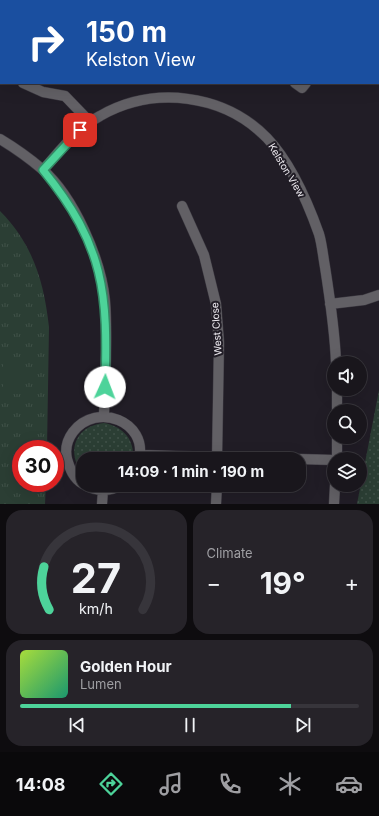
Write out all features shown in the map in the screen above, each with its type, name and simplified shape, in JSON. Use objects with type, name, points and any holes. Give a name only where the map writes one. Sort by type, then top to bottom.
[{"type":"street","points":[[25,84],[43,92],[65,96],[90,122]]},
{"type":"street","points":[[296,84],[302,88],[305,84]]},
{"type":"street","name":"Kelston View","points":[[43,170],[80,130],[90,122],[99,116],[128,103],[166,97],[184,98],[212,104],[230,111],[256,128],[268,139],[281,157],[307,204],[320,236],[330,304],[335,356]]},
{"type":"street","points":[[0,139],[43,170],[62,194],[82,226],[96,260],[101,280],[106,324],[104,416]]},
{"type":"street","name":"West Close","points":[[183,206],[204,255],[216,304],[219,343],[217,452]]},
{"type":"street","points":[[330,304],[364,300],[379,295]]},
{"type":"street","points":[[76,476],[70,470],[66,453],[68,441],[79,425],[91,418],[104,416],[116,418],[127,425],[138,441],[139,452]]},
{"type":"street","points":[[306,459],[327,460]]},
{"type":"street","points":[[102,504],[103,492]]},
{"type":"street","points":[[216,492],[216,504]]},
{"type":"street","points":[[334,504],[335,492]]},
{"type":"green space","points":[[0,211],[21,237],[35,264],[44,295],[49,327],[47,440],[12,440],[12,492],[46,492],[45,504],[0,504]]},
{"type":"green space","points":[[3,362],[21,362],[21,394],[3,394]]},
{"type":"green space","points":[[379,390],[379,504],[357,504],[359,492],[367,492],[367,452]]},
{"type":"green space","points":[[104,423],[122,430],[132,445],[133,452],[76,452],[76,461],[74,450],[76,442],[86,429],[94,425]]},
{"type":"route","points":[[80,130],[43,170],[62,194],[82,226],[96,260],[103,290],[106,324],[105,387]]}]
